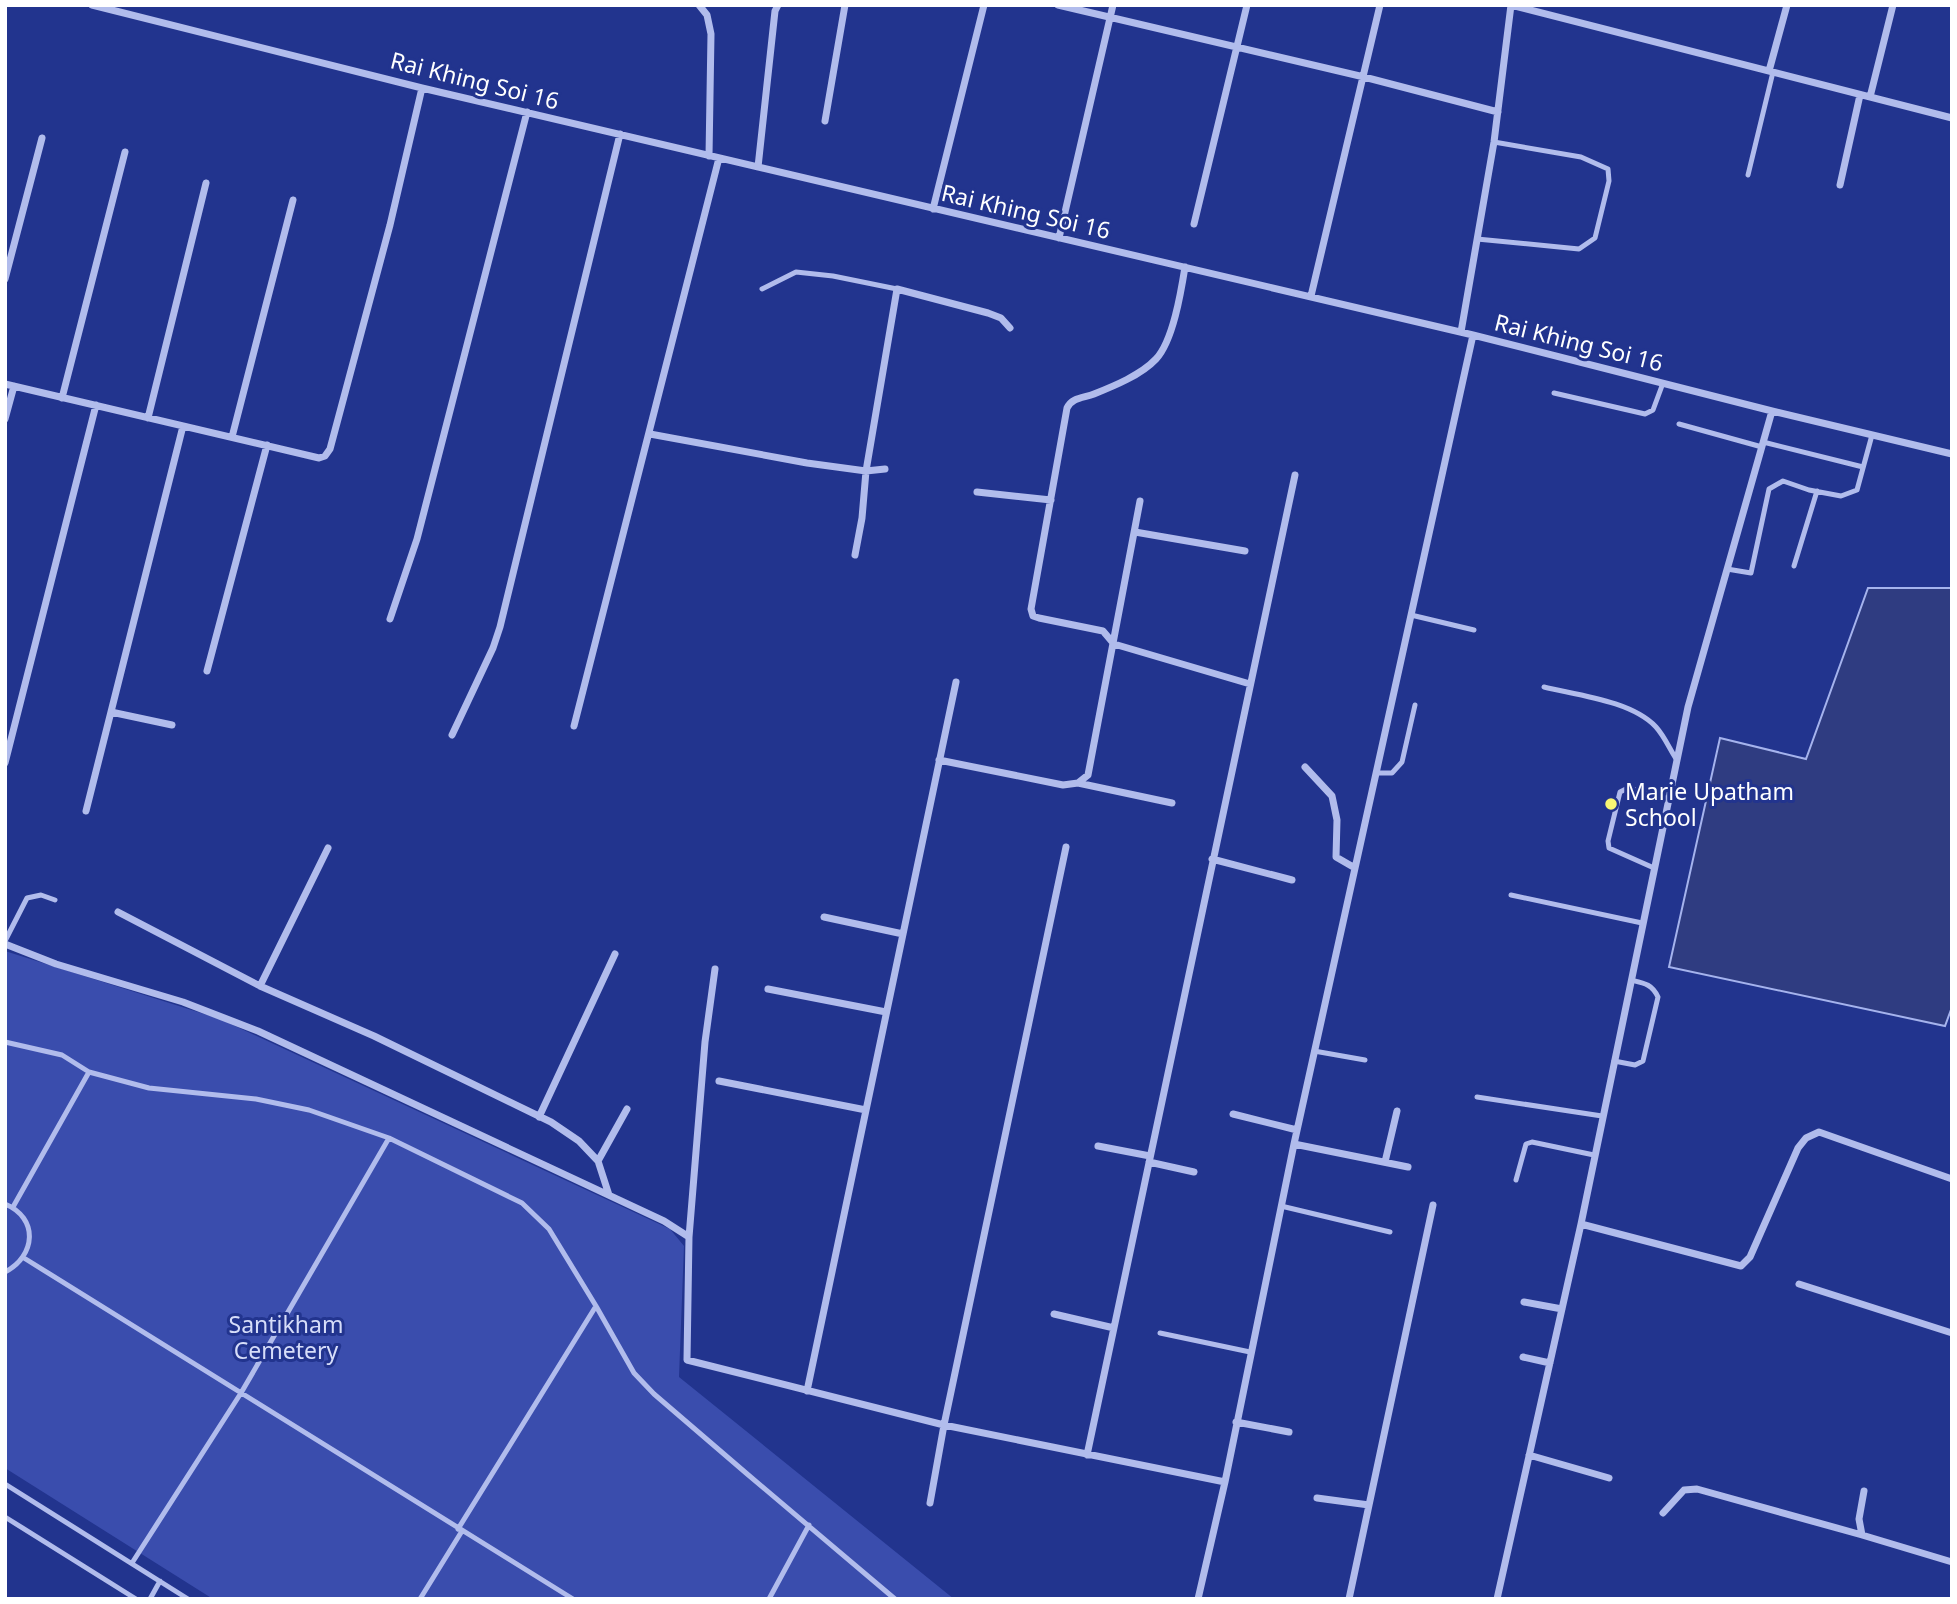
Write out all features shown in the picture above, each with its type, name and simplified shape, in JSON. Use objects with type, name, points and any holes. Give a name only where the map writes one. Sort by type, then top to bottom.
[{"type":"street","name":"Rai Khing Soi 16","points":[[92,5],[422,88],[1474,335],[1952,454]]},
{"type":"street","points":[[699,5],[707,15],[711,34],[709,156]]},
{"type":"street","points":[[758,167],[775,12],[778,5]]},
{"type":"street","points":[[825,121],[845,5]]},
{"type":"street","points":[[933,209],[984,5]]},
{"type":"street","points":[[1058,5],[1364,77],[1498,112]]},
{"type":"street","points":[[1059,238],[1113,5]]},
{"type":"street","points":[[1195,224],[1248,5]]},
{"type":"street","points":[[1311,296],[1380,5]]},
{"type":"street","points":[[1461,332],[1494,142],[1511,5],[1952,118]]},
{"type":"street","points":[[1771,72],[1787,5]]},
{"type":"street","points":[[1870,97],[1893,5]]},
{"type":"street","points":[[5,419],[9,385],[319,458],[325,456],[330,449],[390,225],[422,88]]},
{"type":"street","points":[[1840,185],[1860,95]]},
{"type":"street","points":[[390,619],[417,540],[527,112]]},
{"type":"street","points":[[452,735],[493,648],[500,626],[620,134]]},
{"type":"street","points":[[5,278],[42,138]]},
{"type":"street","points":[[62,398],[125,152]]},
{"type":"street","points":[[574,726],[719,158]]},
{"type":"street","points":[[148,418],[206,183]]},
{"type":"street","points":[[232,438],[292,200]]},
{"type":"street","points":[[1185,267],[1178,310],[1157,357],[1130,377],[1069,403],[1031,609],[1033,616],[1103,631],[1114,644],[1250,684]]},
{"type":"street","points":[[855,555],[862,518],[866,471],[897,289],[988,313],[1001,318],[1010,328]]},
{"type":"street","points":[[1198,1599],[1225,1482],[1314,1051],[1474,335]]},
{"type":"street","points":[[5,763],[96,405]]},
{"type":"street","points":[[1497,1599],[1581,1224],[1688,707],[1772,411]]},
{"type":"street","points":[[86,811],[183,426]]},
{"type":"street","points":[[650,434],[807,463],[866,471],[886,469]]},
{"type":"street","points":[[207,671],[267,445]]},
{"type":"street","points":[[1087,1455],[1295,475]]},
{"type":"street","points":[[977,492],[1051,500]]},
{"type":"street","points":[[1078,783],[1088,775],[1140,502]]},
{"type":"street","points":[[1135,532],[1245,551]]},
{"type":"street","points":[[807,1391],[956,682]]},
{"type":"street","points":[[111,712],[172,726]]},
{"type":"street","points":[[939,760],[1063,785],[1078,783],[1172,803]]},
{"type":"street","points":[[1305,767],[1332,796],[1337,820],[1336,857],[1355,868]]},
{"type":"street","points":[[930,1503],[944,1425],[1066,846]]},
{"type":"street","points":[[260,986],[328,848]]},
{"type":"street","points":[[1212,859],[1292,880]]},
{"type":"street","points":[[118,912],[260,986],[374,1036],[539,1116],[579,1141],[598,1161],[609,1195]]},
{"type":"street","points":[[824,917],[903,934]]},
{"type":"street","points":[[5,942],[56,964],[183,1002],[258,1031],[664,1221],[690,1237]]},
{"type":"street","points":[[539,1116],[615,954]]},
{"type":"street","points":[[715,969],[705,1042],[690,1237],[687,1360],[944,1425],[1225,1482]]},
{"type":"street","points":[[768,989],[886,1012]]},
{"type":"street","points":[[719,1081],[866,1110]]},
{"type":"street","points":[[598,1161],[627,1109]]},
{"type":"street","points":[[1385,1162],[1397,1111]]},
{"type":"street","points":[[1233,1114],[1297,1130]]},
{"type":"street","points":[[1581,1224],[1741,1266],[1750,1257],[1798,1148],[1806,1138],[1819,1132],[1952,1179]]},
{"type":"street","points":[[1294,1144],[1408,1167]]},
{"type":"street","points":[[1098,1146],[1194,1172]]},
{"type":"street","points":[[1349,1599],[1433,1205]]},
{"type":"street","points":[[1799,1284],[1952,1333]]},
{"type":"street","points":[[1524,1302],[1562,1309]]},
{"type":"street","points":[[1054,1314],[1114,1328]]},
{"type":"street","points":[[1523,1357],[1550,1363]]},
{"type":"street","points":[[1236,1422],[1289,1432]]},
{"type":"street","points":[[1529,1455],[1609,1478]]},
{"type":"street","points":[[1663,1513],[1684,1490],[1697,1489],[1952,1563]]},
{"type":"street","points":[[1862,1535],[1859,1519],[1864,1492]]},
{"type":"street","points":[[1317,1498],[1369,1505]]},
{"type":"lane","points":[[1748,175],[1771,72]]},
{"type":"lane","points":[[1476,239],[1579,249],[1595,238],[1609,181],[1608,169],[1581,157],[1494,142]]},
{"type":"lane","points":[[762,289],[796,272],[834,276],[897,289]]},
{"type":"lane","points":[[1554,393],[1645,414],[1653,410],[1662,383]]},
{"type":"lane","points":[[1678,424],[1863,467]]},
{"type":"lane","points":[[1727,569],[1751,573],[1769,489],[1783,481],[1841,496],[1857,491],[1872,435]]},
{"type":"lane","points":[[1794,566],[1816,491]]},
{"type":"lane","points":[[1411,615],[1474,629]]},
{"type":"lane","points":[[1544,687],[1616,704],[1647,719],[1658,729],[1677,760]]},
{"type":"lane","points":[[1376,773],[1392,774],[1402,762],[1415,705]]},
{"type":"lane","points":[[1654,869],[1614,852],[1609,848],[1608,841],[1623,789],[1669,799]]},
{"type":"lane","points":[[5,942],[27,898],[41,895],[55,900]]},
{"type":"lane","points":[[1511,895],[1642,923]]},
{"type":"lane","points":[[1614,1061],[1635,1065],[1643,1061],[1658,997],[1654,988],[1631,980]]},
{"type":"lane","points":[[5,1042],[62,1055],[89,1072],[149,1088],[256,1099],[309,1110],[389,1138],[522,1203],[549,1229],[634,1373],[664,1403],[895,1599]]},
{"type":"lane","points":[[1314,1051],[1364,1060]]},
{"type":"lane","points":[[13,1207],[89,1072]]},
{"type":"lane","points":[[1477,1097],[1602,1116]]},
{"type":"lane","points":[[132,1563],[242,1393],[389,1138]]},
{"type":"lane","points":[[1516,1180],[1526,1144],[1532,1142],[1594,1154]]},
{"type":"lane","points":[[5,1203],[24,1217],[29,1230],[29,1244],[24,1258],[5,1272]]},
{"type":"lane","points":[[1281,1206],[1390,1232]]},
{"type":"lane","points":[[24,1258],[573,1599]]},
{"type":"lane","points":[[420,1599],[596,1306]]},
{"type":"lane","points":[[1160,1333],[1250,1352]]},
{"type":"lane","points":[[5,1485],[188,1599]]},
{"type":"lane","points":[[5,1517],[136,1599]]},
{"type":"lane","points":[[769,1599],[809,1525]]},
{"type":"lane","points":[[150,1599],[160,1581]]},
{"type":"green space","name":"Santikham Cemetery","points":[[5,951],[220,1019],[670,1229],[684,1246],[679,1377],[954,1599],[213,1599],[5,1468]]},
{"type":"shaded area","points":[[1868,588],[1952,588],[1952,1007],[1945,1026],[1669,967],[1720,738],[1806,759]]},
{"type":"place","name":"Marie Upatham School","points":[[1611,804]]}]
